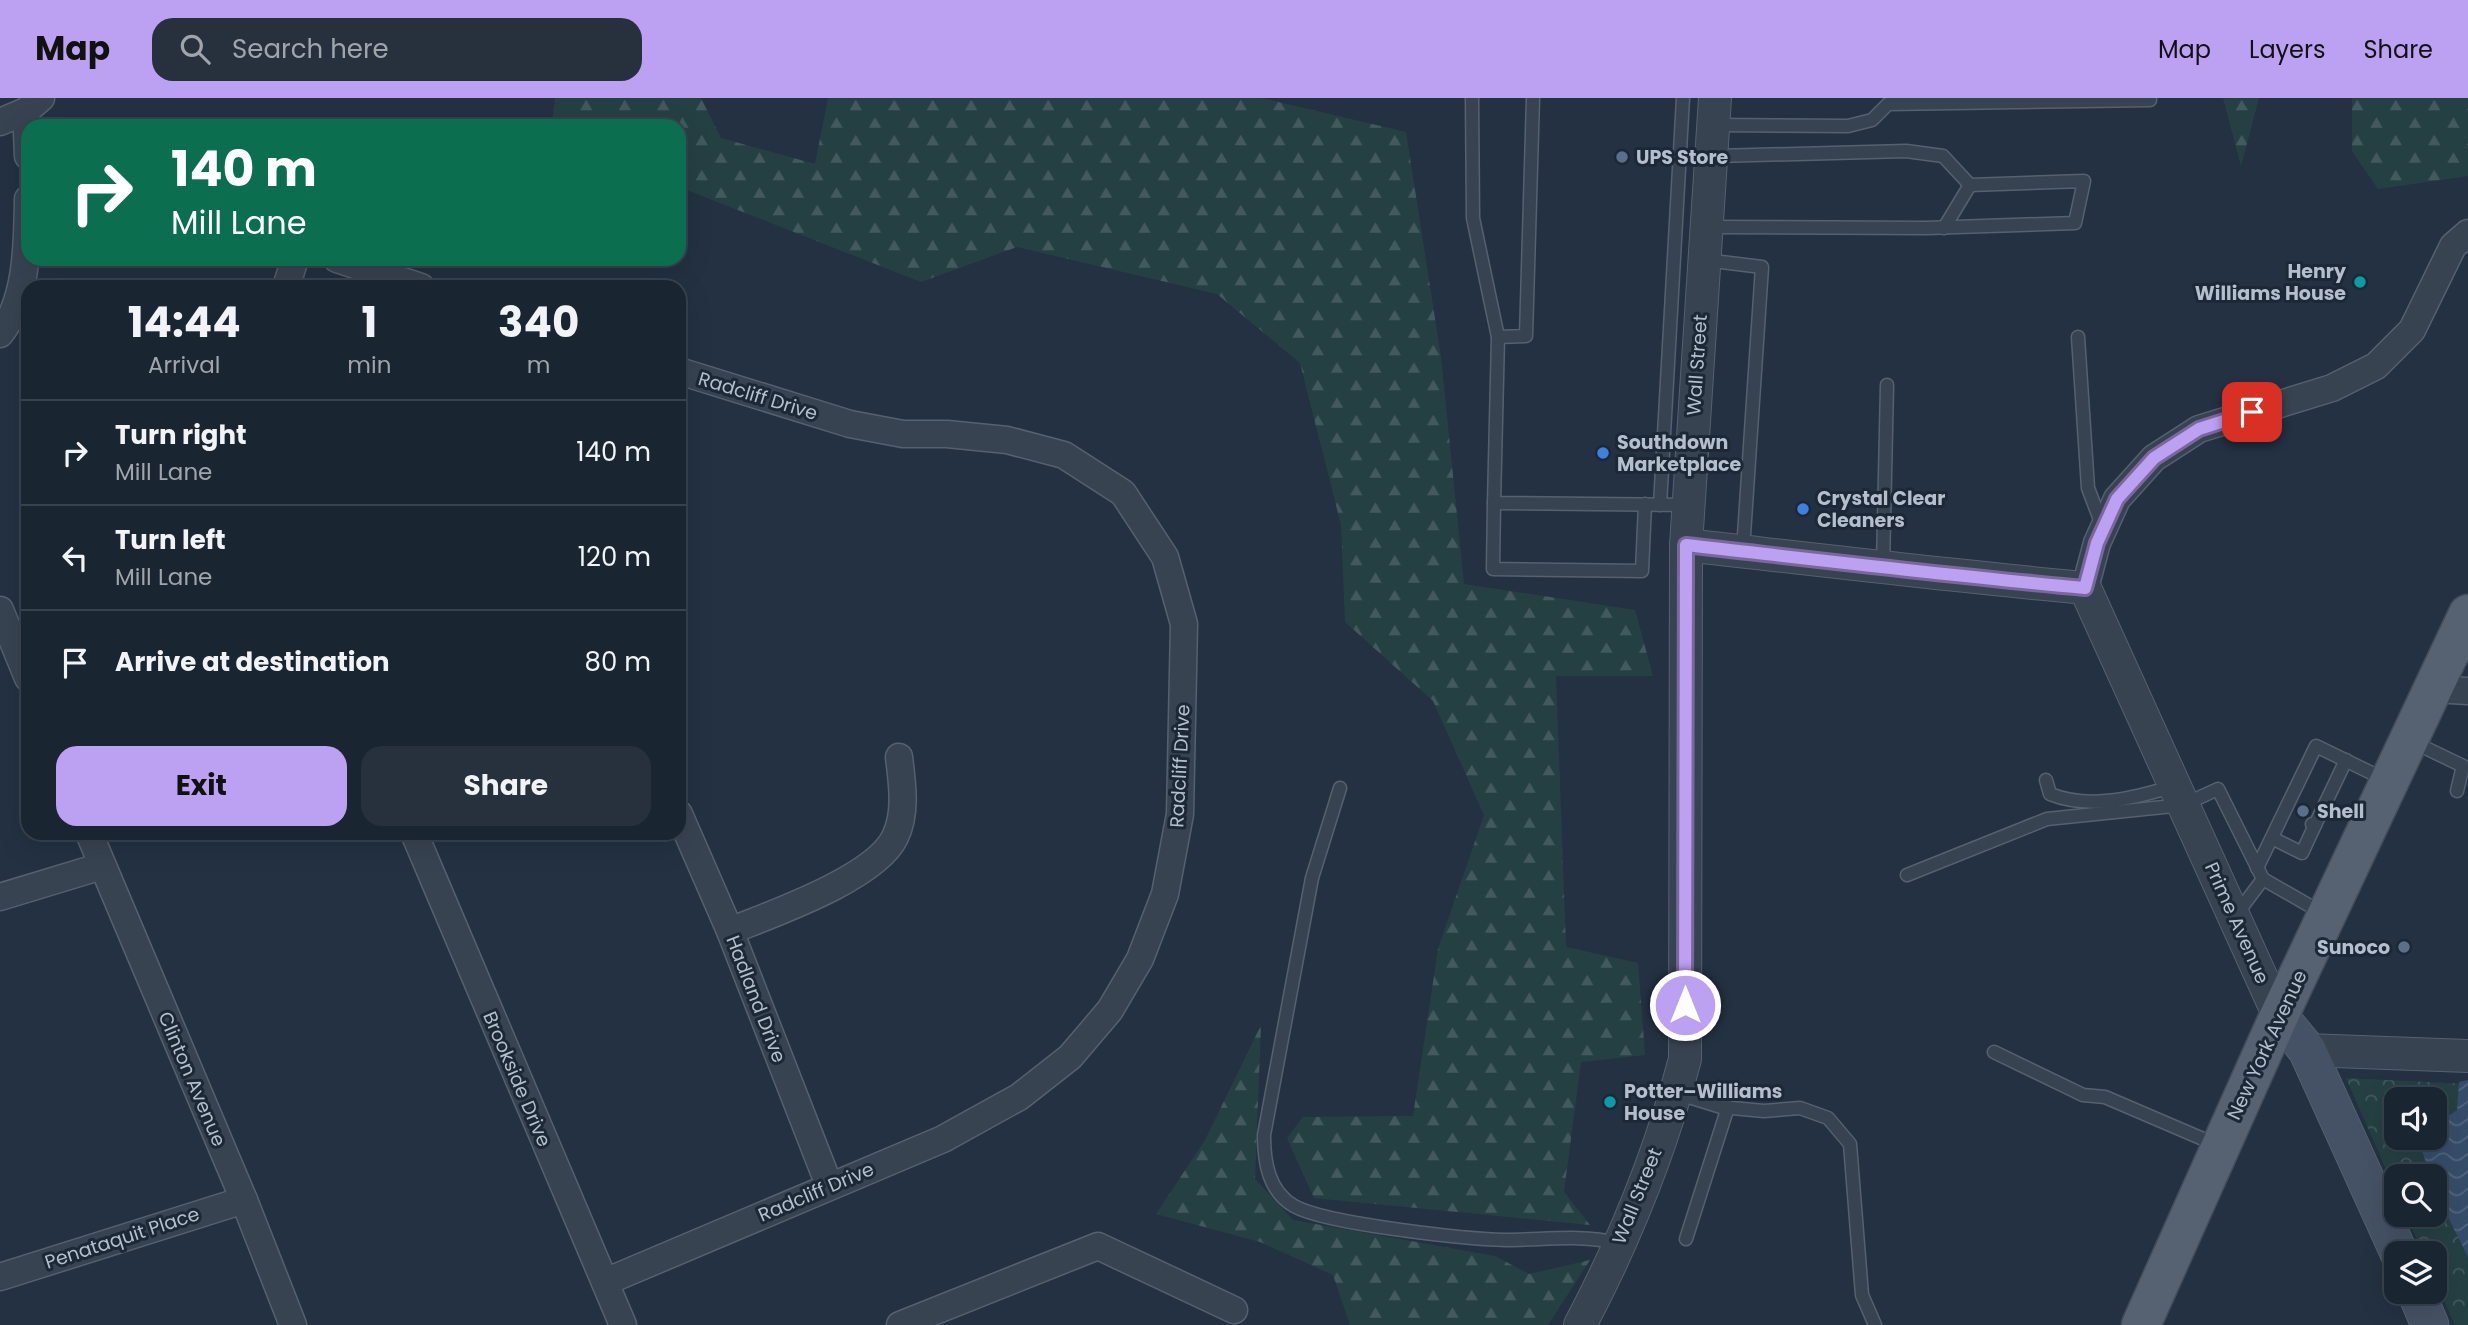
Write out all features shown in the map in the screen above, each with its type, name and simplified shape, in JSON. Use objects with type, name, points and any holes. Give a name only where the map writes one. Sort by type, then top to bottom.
[{"type":"main road","name":"New York Avenue","points":[[2141,1325],[2279,1016],[2409,741],[2451,690],[2468,614]]},
{"type":"main road","name":"Prime Avenue","points":[[2279,1016],[2307,1050],[2394,1241]]},
{"type":"main road","points":[[2421,1304],[2430,1325]]},
{"type":"street","points":[[0,122],[36,112]]},
{"type":"street","name":"Wall Street","points":[[1580,1325],[1618,1243],[1676,1093],[1685,1059],[1686,545],[1674,505],[1691,272],[1706,227],[1713,126]]},
{"type":"street","points":[[1686,545],[1883,566],[1935,575],[2085,588],[2104,528],[2117,499],[2154,458],[2199,429],[2332,388],[2376,366],[2412,330],[2453,246],[2468,233]]},
{"type":"street","points":[[358,266],[400,280]]},
{"type":"street","points":[[0,334],[8,323],[21,281]]},
{"type":"street","name":"Radcliff Drive","points":[[605,1282],[943,1139],[1019,1097],[1070,1057],[1110,1010],[1140,959],[1165,894],[1180,814],[1184,624],[1165,557],[1123,493],[1064,455],[1007,440],[947,434],[903,434],[850,425],[686,373]]},
{"type":"street","name":"Prime Avenue","points":[[2085,588],[2279,1016]]},
{"type":"street","points":[[0,610],[21,661]]},
{"type":"street","points":[[730,931],[812,897],[884,853],[896,836],[901,813],[899,757]]},
{"type":"street","name":"Hadland Drive","points":[[686,830],[730,931],[830,1185]]},
{"type":"street","name":"Clinton Avenue","points":[[92,840],[244,1200],[293,1325]]},
{"type":"street","name":"Brookside Drive","points":[[417,840],[623,1325]]},
{"type":"street","points":[[0,897],[102,866]]},
{"type":"street","points":[[2307,1050],[2468,1056]]},
{"type":"street","name":"Penataquit Place","points":[[0,1277],[244,1200]]},
{"type":"street","points":[[900,1325],[1098,1246],[1234,1310]]},
{"type":"lane","points":[[1472,98],[1473,218],[1498,337],[1493,569],[1642,571],[1645,504]]},
{"type":"lane","points":[[1498,337],[1526,336],[1533,98]]},
{"type":"lane","points":[[1683,98],[1680,157],[1691,272],[1762,267],[1743,550]]},
{"type":"lane","points":[[1680,157],[1713,126],[1848,126],[1872,120],[1888,104],[2150,100]]},
{"type":"lane","points":[[1706,227],[1944,228],[2075,223],[2084,181],[1970,185],[1943,156],[1713,126]]},
{"type":"lane","points":[[1944,228],[1970,185]]},
{"type":"lane","points":[[2078,337],[2088,488],[2104,528]]},
{"type":"lane","points":[[1883,566],[1887,385]]},
{"type":"lane","points":[[1494,503],[1674,505]]},
{"type":"lane","points":[[2409,741],[2463,766],[2457,791]]},
{"type":"lane","points":[[2235,918],[2260,874],[2272,838],[2289,814],[2300,791],[2316,746],[2390,782]]},
{"type":"lane","points":[[2272,838],[2302,853],[2346,760]]},
{"type":"lane","points":[[2046,780],[2050,794],[2072,803],[2146,795],[2179,796]]},
{"type":"lane","points":[[1339,788],[1312,878],[1264,1135],[1264,1164],[1277,1190],[1293,1206],[1363,1223],[1504,1240],[1592,1237],[1618,1243]]},
{"type":"lane","points":[[1907,875],[2047,819],[2218,789],[2260,874],[2326,915]]},
{"type":"lane","points":[[1994,1052],[2083,1095],[2105,1097],[2221,1146]]},
{"type":"lane","points":[[1676,1093],[1728,1107],[1764,1111],[1800,1108],[1828,1118],[1850,1144],[1862,1296],[1875,1325]]},
{"type":"lane","points":[[1686,1238],[1728,1107]]},
{"type":"green space","points":[[555,98],[701,98],[721,138],[815,164],[828,98],[1262,98],[1406,132],[1441,357],[1464,584],[1635,610],[1653,676],[1556,676],[1566,947],[1638,963],[1645,1055],[1581,1062],[1564,1192],[1590,1225],[1314,1198],[1287,1138],[1303,1117],[1413,1116],[1438,949],[1484,815],[1433,701],[1345,622],[1341,525],[1300,363],[1217,294],[1017,247],[921,282],[686,190],[686,119],[553,119]]},
{"type":"green space","points":[[2223,98],[2259,98],[2241,166]]},
{"type":"green space","points":[[2352,98],[2468,98],[2468,176],[2378,189],[2352,151]]},
{"type":"green space","points":[[1261,1025],[1255,1179],[1293,1220],[1495,1256],[1529,1274],[1590,1260],[1548,1325],[1350,1325],[1333,1275],[1260,1242],[1156,1214],[1205,1140]]},
{"type":"green space","points":[[2346,1078],[2468,1084],[2468,1325],[2455,1325],[2445,1304],[2447,1241],[2418,1241],[2411,1227],[2447,1227],[2447,1164],[2384,1165]]},
{"type":"water","points":[[2468,1080],[2468,1257],[2447,1215],[2447,1164],[2427,1164],[2422,1151],[2447,1150],[2447,1116],[2457,1111],[2459,1082]]},
{"type":"place","name":"UPS Store","points":[[1622,157]]},
{"type":"place","name":"Henry Williams House","points":[[2360,282]]},
{"type":"place","name":"Southdown Marketplace","points":[[1603,453]]},
{"type":"place","name":"Crystal Clear Cleaners","points":[[1803,509]]},
{"type":"place","name":"Shell","points":[[2303,811]]},
{"type":"place","name":"Sunoco","points":[[2404,947]]},
{"type":"place","name":"Potter–Williams House","points":[[1610,1102]]},
{"type":"route","points":[[1685,1005],[1686,545],[1857,562],[1935,575],[2085,588],[2097,543],[2117,499],[2154,458],[2199,429],[2252,412]]}]
